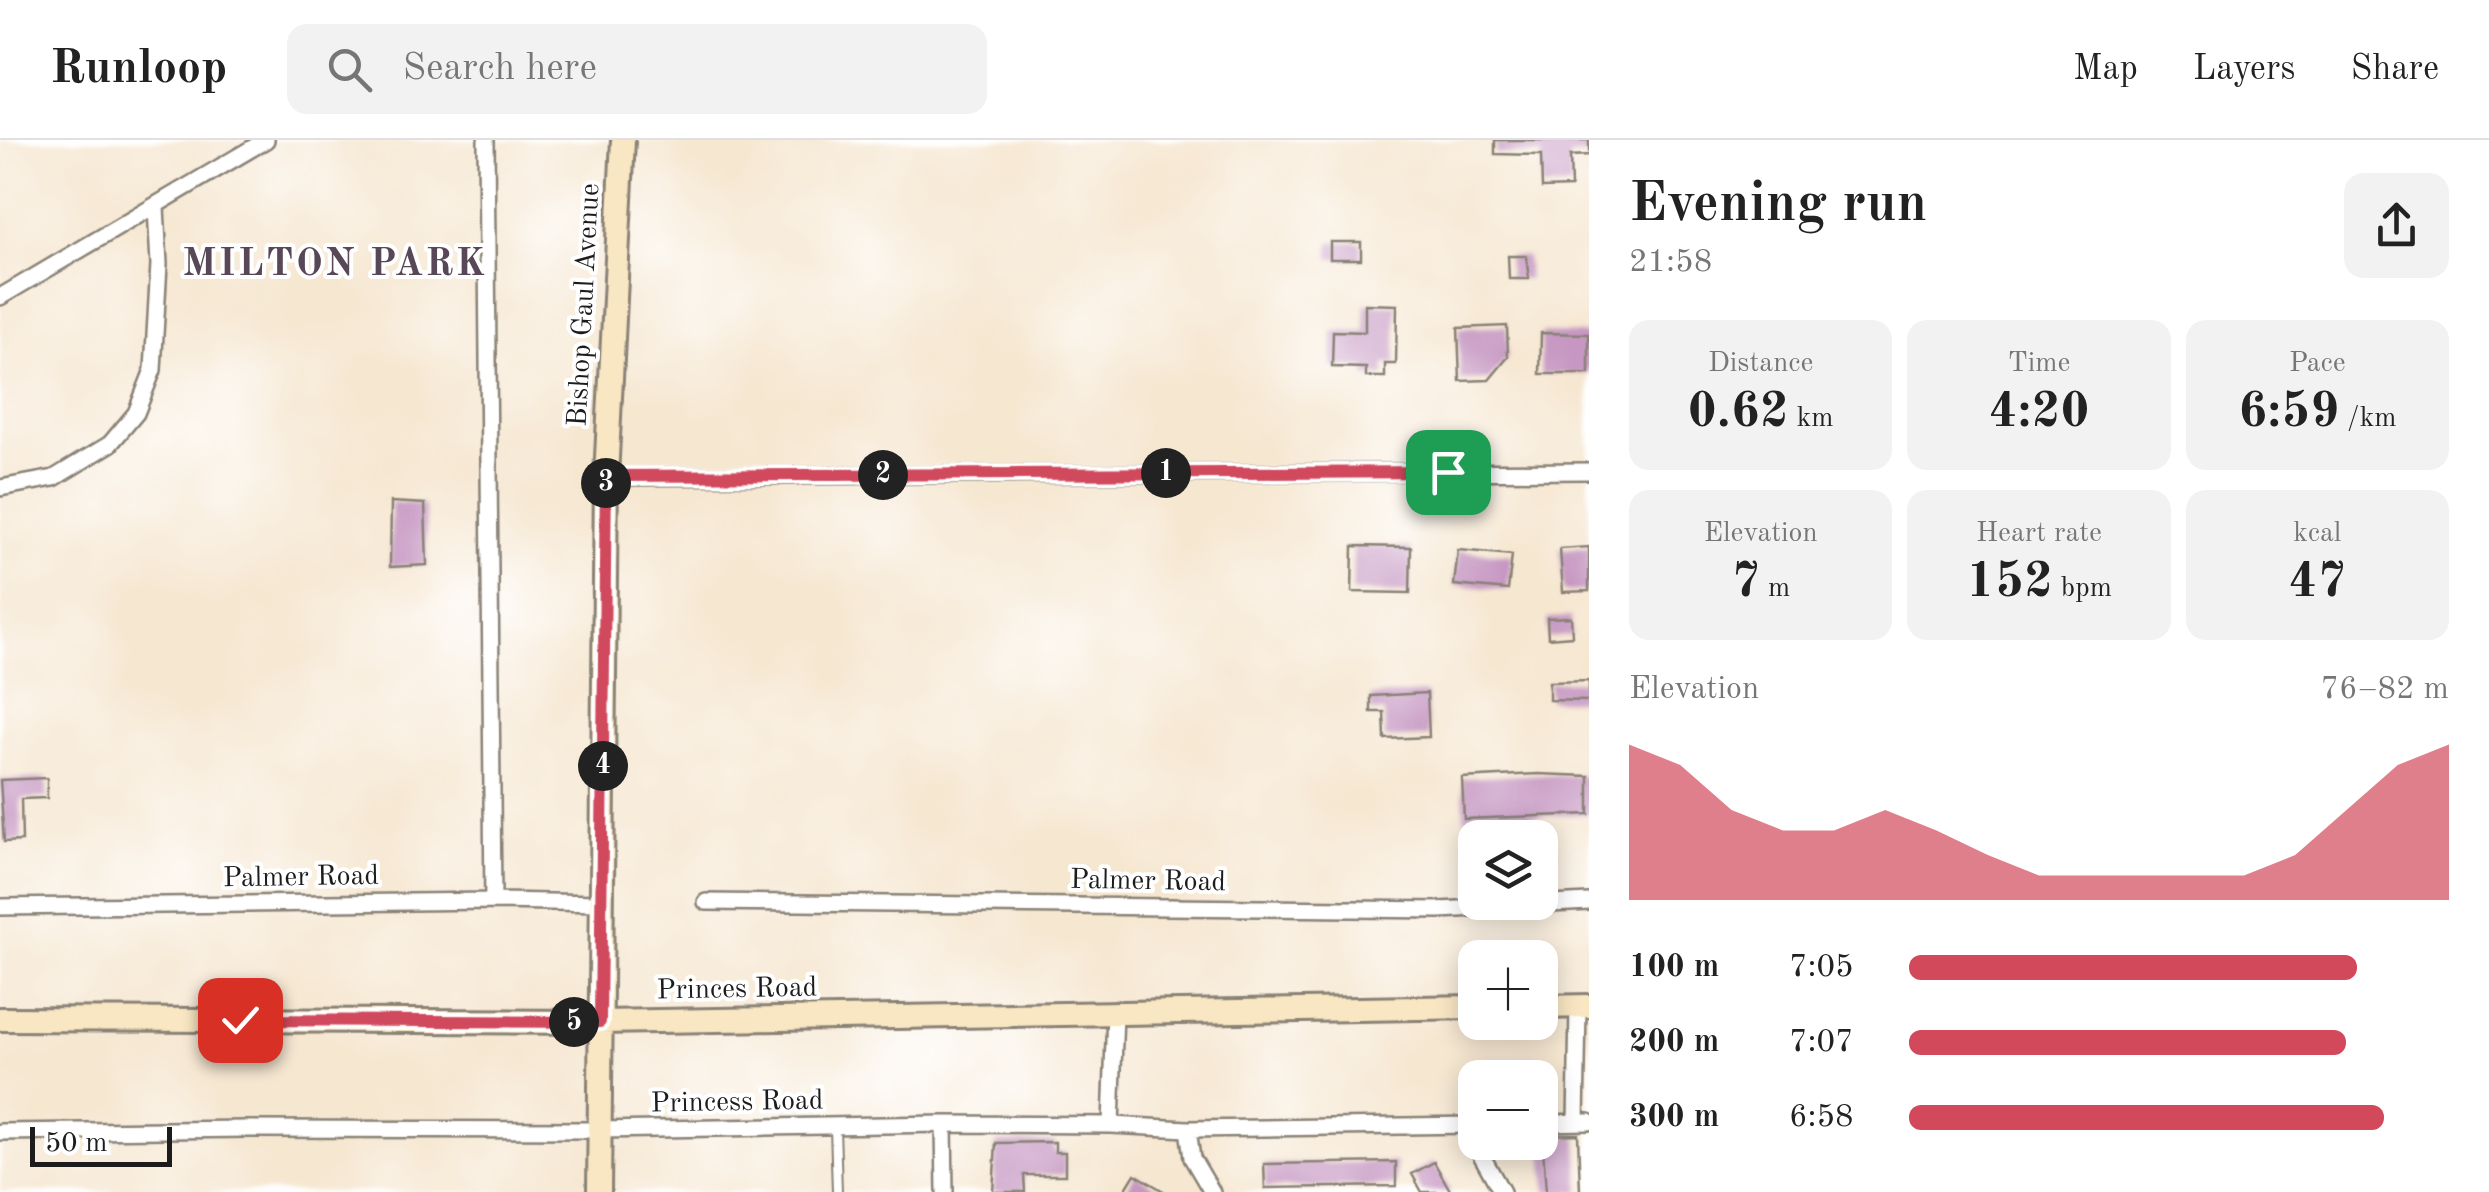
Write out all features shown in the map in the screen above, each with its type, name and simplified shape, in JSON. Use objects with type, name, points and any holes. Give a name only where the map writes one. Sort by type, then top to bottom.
[{"type":"main road","name":"Bishop Gaul Avenue","points":[[599,1192],[606,476],[623,140]]},
{"type":"main road","points":[[1558,1007],[1583,1006]]},
{"type":"main road","name":"Princes Road","points":[[0,1018],[600,1022],[1458,1008]]},
{"type":"street","points":[[0,296],[266,140]]},
{"type":"street","points":[[486,140],[493,900]]},
{"type":"street","points":[[0,488],[54,478],[110,444],[136,413],[154,370],[160,264],[156,207]]},
{"type":"street","points":[[606,476],[1589,471]]},
{"type":"street","name":"Palmer Road","points":[[0,907],[493,900],[602,903]]},
{"type":"street","name":"Palmer Road","points":[[706,902],[1440,910],[1589,902]]},
{"type":"street","points":[[1558,1123],[1583,1122],[1583,1006]]},
{"type":"street","points":[[1110,1124],[1115,1012]]},
{"type":"street","points":[[944,1124],[946,1192]]},
{"type":"street","name":"Princess Road","points":[[0,1132],[248,1128],[599,1130],[944,1124],[1110,1124],[1188,1129],[1458,1125]]},
{"type":"street","points":[[1188,1129],[1192,1158],[1212,1192]]},
{"type":"street","points":[[1484,1160],[1502,1192]]},
{"type":"lane","points":[[835,1126],[837,1192]]},
{"type":"building","points":[[1495,140],[1589,140],[1589,155],[1570,156],[1571,187],[1542,188],[1541,155],[1495,154]]},
{"type":"building","points":[[1330,242],[1361,242],[1361,259],[1330,259]]},
{"type":"building","points":[[1508,256],[1526,256],[1529,279],[1509,279]]},
{"type":"building","points":[[1365,304],[1397,305],[1396,364],[1385,364],[1385,377],[1366,377],[1366,368],[1332,367],[1333,331],[1365,332]]},
{"type":"building","points":[[1507,326],[1508,357],[1489,380],[1460,381],[1458,328]]},
{"type":"building","points":[[1541,333],[1589,334],[1589,374],[1540,374]]},
{"type":"building","points":[[391,502],[425,504],[427,565],[390,567]]},
{"type":"building","points":[[1353,546],[1411,547],[1410,593],[1352,592]]},
{"type":"building","points":[[1589,547],[1589,591],[1563,592],[1560,549]]},
{"type":"building","points":[[1458,550],[1512,555],[1508,590],[1454,585]]},
{"type":"building","points":[[1571,617],[1572,636],[1548,638],[1547,618]]},
{"type":"building","points":[[1589,681],[1589,701],[1549,700],[1549,682]]},
{"type":"building","points":[[1427,693],[1429,737],[1385,739],[1384,712],[1371,712],[1371,696]]},
{"type":"building","points":[[1589,776],[1589,814],[1464,819],[1462,778]]},
{"type":"building","points":[[47,778],[47,798],[21,799],[22,841],[4,842],[0,780]]},
{"type":"building","points":[[1578,1134],[1580,1192],[1546,1192],[1544,1160],[1558,1160],[1558,1135]]},
{"type":"building","points":[[1055,1142],[1055,1152],[1065,1152],[1065,1175],[1024,1175],[1025,1192],[993,1192],[996,1143]]},
{"type":"building","points":[[1396,1162],[1396,1186],[1265,1188],[1264,1164]]},
{"type":"building","points":[[1434,1162],[1451,1192],[1422,1192],[1412,1174]]},
{"type":"building","points":[[1135,1174],[1165,1192],[1124,1192]]},
{"type":"district","name":"MILTON PARK","points":[[335,265]]},
{"type":"route","points":[[240,1020],[600,1022],[606,476],[1448,472]]}]
